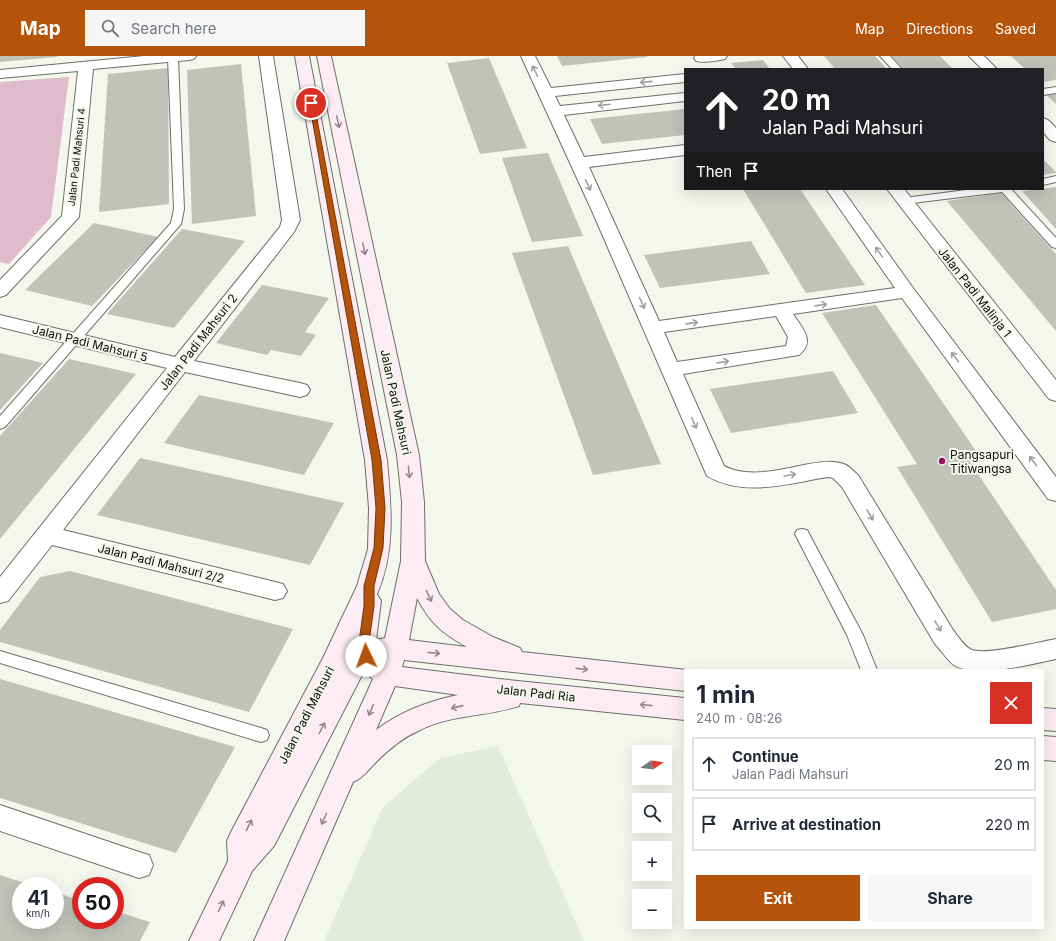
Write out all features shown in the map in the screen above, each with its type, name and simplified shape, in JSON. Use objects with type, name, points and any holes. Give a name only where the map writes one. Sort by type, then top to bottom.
[{"type":"main road","name":"Jalan Padi Mahsuri","points":[[204,941],[242,862],[241,841],[334,662],[369,586],[379,548],[380,508],[376,460],[302,56]]},
{"type":"main road","name":"Jalan Padi Mahsuri","points":[[269,941],[387,675],[395,649],[413,561],[412,502],[408,455],[324,56]]},
{"type":"main road","points":[[413,561],[434,605],[442,617],[461,631],[504,652],[544,664]]},
{"type":"main road","points":[[369,586],[369,606],[364,642],[366,656],[369,663],[387,675]]},
{"type":"main road","points":[[242,862],[264,837],[352,670],[373,651],[382,648],[395,649],[684,680]]},
{"type":"main road","name":"Jalan Padi Ria","points":[[387,675],[537,694],[684,709]]},
{"type":"main road","points":[[340,783],[361,759],[376,745],[415,719],[430,713],[468,704],[537,694]]},
{"type":"main road","points":[[1044,719],[1056,720]]},
{"type":"main road","points":[[1044,748],[1056,749]]},
{"type":"street","points":[[0,74],[189,56]]},
{"type":"street","name":"Jalan Padi Mahsuri 2","points":[[0,594],[288,228],[291,220],[266,56]]},
{"type":"street","points":[[528,56],[555,111],[653,328],[715,471],[725,477],[736,480],[748,480],[828,469],[839,471],[850,481],[944,637],[959,654],[966,659],[978,661],[1003,659],[1056,649]]},
{"type":"street","points":[[703,61],[720,56]]},
{"type":"street","points":[[790,56],[800,68]]},
{"type":"street","points":[[976,56],[989,68]]},
{"type":"street","name":"Jalan Padi Mahsuri 4","points":[[0,291],[70,217],[86,66]]},
{"type":"street","points":[[546,93],[684,78]]},
{"type":"street","points":[[555,111],[684,96]]},
{"type":"street","points":[[1044,125],[1056,137]]},
{"type":"street","points":[[578,163],[684,150]]},
{"type":"street","points":[[835,190],[907,292],[1056,493]]},
{"type":"street","name":"Jalan Padi Malinja 1","points":[[899,195],[1056,394]]},
{"type":"street","points":[[653,328],[782,311],[907,292]]},
{"type":"street","points":[[670,370],[792,351],[798,347],[798,337],[782,311]]},
{"type":"street","name":"Jalan Padi Mahsuri 5","points":[[0,321],[180,365],[300,390]]},
{"type":"street","name":"Jalan Padi Mahsuri 2/2","points":[[46,536],[275,591]]},
{"type":"street","points":[[0,818],[139,865]]},
{"type":"lane","points":[[885,56],[896,68]]},
{"type":"lane","points":[[0,424],[176,224],[179,209],[173,58]]},
{"type":"lane","points":[[1044,92],[1056,90]]},
{"type":"lane","points":[[1044,182],[1056,179]]},
{"type":"lane","points":[[899,195],[982,190]]},
{"type":"lane","points":[[1006,190],[1056,245]]},
{"type":"lane","points":[[802,534],[856,635],[869,669]]},
{"type":"lane","points":[[0,657],[261,735]]},
{"type":"shaded area","points":[[69,77],[51,217],[9,264],[0,262],[0,82]]},
{"type":"shaded area","points":[[498,746],[584,941],[324,941],[383,807],[440,758]]},
{"type":"building","points":[[0,56],[57,56],[57,57],[0,62]]},
{"type":"building","points":[[557,56],[647,56],[647,57],[562,66]]},
{"type":"building","points":[[824,56],[875,56],[886,68],[834,68]]},
{"type":"building","points":[[892,56],[940,56],[952,68],[903,68]]},
{"type":"building","points":[[1011,56],[1056,56],[1056,80],[1044,82],[1044,68],[1024,68]]},
{"type":"building","points":[[489,58],[527,148],[480,154],[447,63]]},
{"type":"building","points":[[763,60],[769,68],[735,68],[731,63]]},
{"type":"building","points":[[241,64],[256,216],[192,224],[187,70]]},
{"type":"building","points":[[168,68],[169,204],[99,212],[108,74]]},
{"type":"building","points":[[1056,91],[1056,104],[1044,93]]},
{"type":"building","points":[[684,109],[684,135],[602,144],[590,119]]},
{"type":"building","points":[[548,153],[583,236],[532,242],[502,158]]},
{"type":"building","points":[[1044,160],[1056,172],[1044,175]]},
{"type":"building","points":[[1056,187],[1056,229],[1022,191],[1044,190],[1044,188]]},
{"type":"building","points":[[744,190],[801,190],[865,285],[806,293]]},
{"type":"building","points":[[1001,193],[1056,254],[1056,331],[947,201]]},
{"type":"building","points":[[94,223],[158,237],[92,306],[25,290]]},
{"type":"building","points":[[182,229],[245,241],[174,328],[107,314]]},
{"type":"building","points":[[751,241],[770,274],[660,288],[644,255]]},
{"type":"building","points":[[568,246],[661,464],[593,475],[512,253]]},
{"type":"building","points":[[262,285],[329,298],[305,332],[316,335],[301,356],[271,350],[267,355],[216,343]]},
{"type":"building","name":"Pangsapuri Titiwangsa","points":[[876,305],[980,457],[968,459],[1056,590],[1056,609],[992,622],[897,467],[917,464],[822,313]]},
{"type":"building","points":[[0,353],[43,363],[0,410]]},
{"type":"building","points":[[69,359],[136,374],[0,539],[0,436]]},
{"type":"building","points":[[833,371],[858,413],[731,433],[710,389]]},
{"type":"building","points":[[199,395],[334,423],[304,475],[164,443]]},
{"type":"building","points":[[140,458],[344,503],[310,565],[97,515]]},
{"type":"building","points":[[70,571],[293,629],[249,712],[0,642],[0,630],[40,577]]},
{"type":"building","points":[[0,679],[235,747],[176,853],[0,798]]},
{"type":"building","points":[[0,875],[12,879],[12,929],[64,929],[64,895],[72,898],[72,929],[124,929],[124,914],[150,922],[140,941],[0,941]]},
{"type":"place","name":"Pangsapuri Titiwangsa","points":[[942,461]]},
{"type":"route","points":[[311,103],[376,460],[380,508],[379,548],[369,586],[369,606],[364,642],[366,656]]}]
